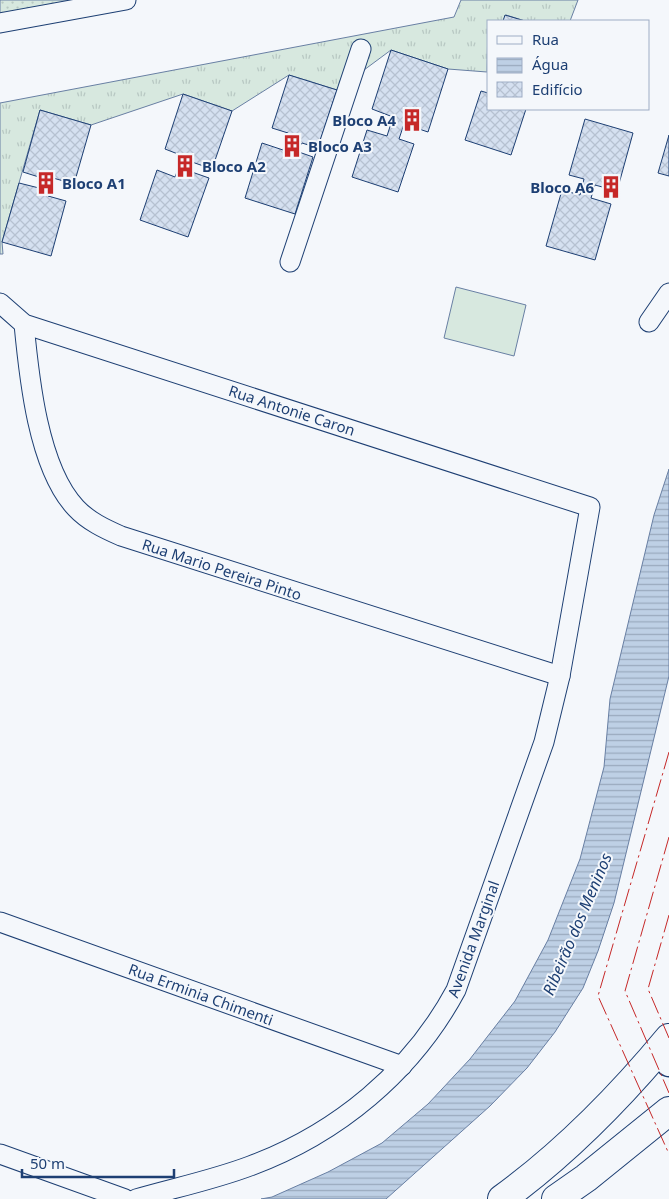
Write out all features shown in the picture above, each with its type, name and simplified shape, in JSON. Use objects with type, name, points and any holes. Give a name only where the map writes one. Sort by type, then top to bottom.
[{"type":"main road","points":[[502,1199],[531,1178],[575,1139],[666,1050]]},
{"type":"main road","points":[[556,1199],[586,1178],[669,1111]]},
{"type":"street","points":[[0,23],[126,0]]},
{"type":"street","points":[[290,262],[361,49]]},
{"type":"street","points":[[649,322],[669,293]]},
{"type":"street","name":"Rua Antonie Caron","points":[[0,303],[24,324],[590,507]]},
{"type":"street","name":"Rua Mario Pereira Pinto","points":[[24,324],[29,371],[39,428],[57,479],[75,508],[96,524],[121,536],[560,676]]},
{"type":"street","name":"Avenida Marginal","points":[[136,1199],[249,1166],[295,1147],[334,1125],[373,1094],[402,1066],[421,1046],[442,1015],[456,990],[544,742],[560,676],[590,507]]},
{"type":"street","name":"Rua Erminia Chimenti","points":[[0,922],[402,1066]]},
{"type":"street","points":[[0,1154],[125,1199]]},
{"type":"green space","points":[[0,0],[72,0],[74,4],[0,17]]},
{"type":"green space","points":[[461,0],[578,0],[570,20],[522,20],[506,15],[504,20],[487,20],[487,72],[448,69],[391,50],[337,90],[289,75],[232,111],[183,94],[91,125],[40,110],[2,242],[3,254],[0,254],[0,103],[454,17]]},
{"type":"green space","points":[[456,287],[526,305],[514,356],[444,338]]},
{"type":"water","name":"Ribeirão dos Meninos","points":[[669,469],[669,676],[614,903],[583,988],[555,1032],[527,1068],[490,1106],[386,1199],[261,1199],[272,1197],[328,1172],[382,1143],[428,1104],[470,1059],[515,1001],[548,940],[580,859],[604,767],[610,699],[654,515]]},
{"type":"building","points":[[505,15],[522,20],[503,20]]},
{"type":"building","name":"Bloco A4","points":[[391,50],[448,69],[428,132],[404,124],[399,139],[414,144],[398,192],[352,177],[367,130],[387,136],[393,117],[372,109]]},
{"type":"building","name":"Bloco A3","points":[[289,75],[337,90],[318,148],[302,143],[296,151],[313,157],[295,214],[245,198],[262,143],[283,150],[288,133],[272,128]]},
{"type":"building","points":[[481,91],[487,93],[487,110],[526,110],[511,155],[465,140]]},
{"type":"building","name":"Bloco A2","points":[[183,94],[232,111],[212,169],[192,162],[189,171],[209,178],[188,237],[140,220],[157,170],[175,177],[183,156],[165,149]]},
{"type":"building","name":"Bloco A1","points":[[40,110],[91,125],[74,184],[53,178],[48,196],[66,201],[51,256],[2,242],[19,183],[39,188],[42,178],[23,172]]},
{"type":"building","name":"Bloco A6","points":[[585,119],[633,133],[617,191],[595,185],[591,198],[611,204],[595,260],[546,246],[562,190],[580,195],[584,179],[569,175]]},
{"type":"building","points":[[669,135],[669,176],[658,173]]},
{"type":"power","points":[[669,752],[598,996],[669,1154]]},
{"type":"power","points":[[669,837],[625,991],[669,1093]]},
{"type":"power","points":[[669,915],[648,989],[669,1038]]},
{"type":"place","name":"Bloco A4","points":[[412,120]]},
{"type":"place","name":"Bloco A3","points":[[292,146]]},
{"type":"place","name":"Bloco A2","points":[[185,166]]},
{"type":"place","name":"Bloco A1","points":[[46,183]]},
{"type":"place","name":"Bloco A6","points":[[611,187]]}]
